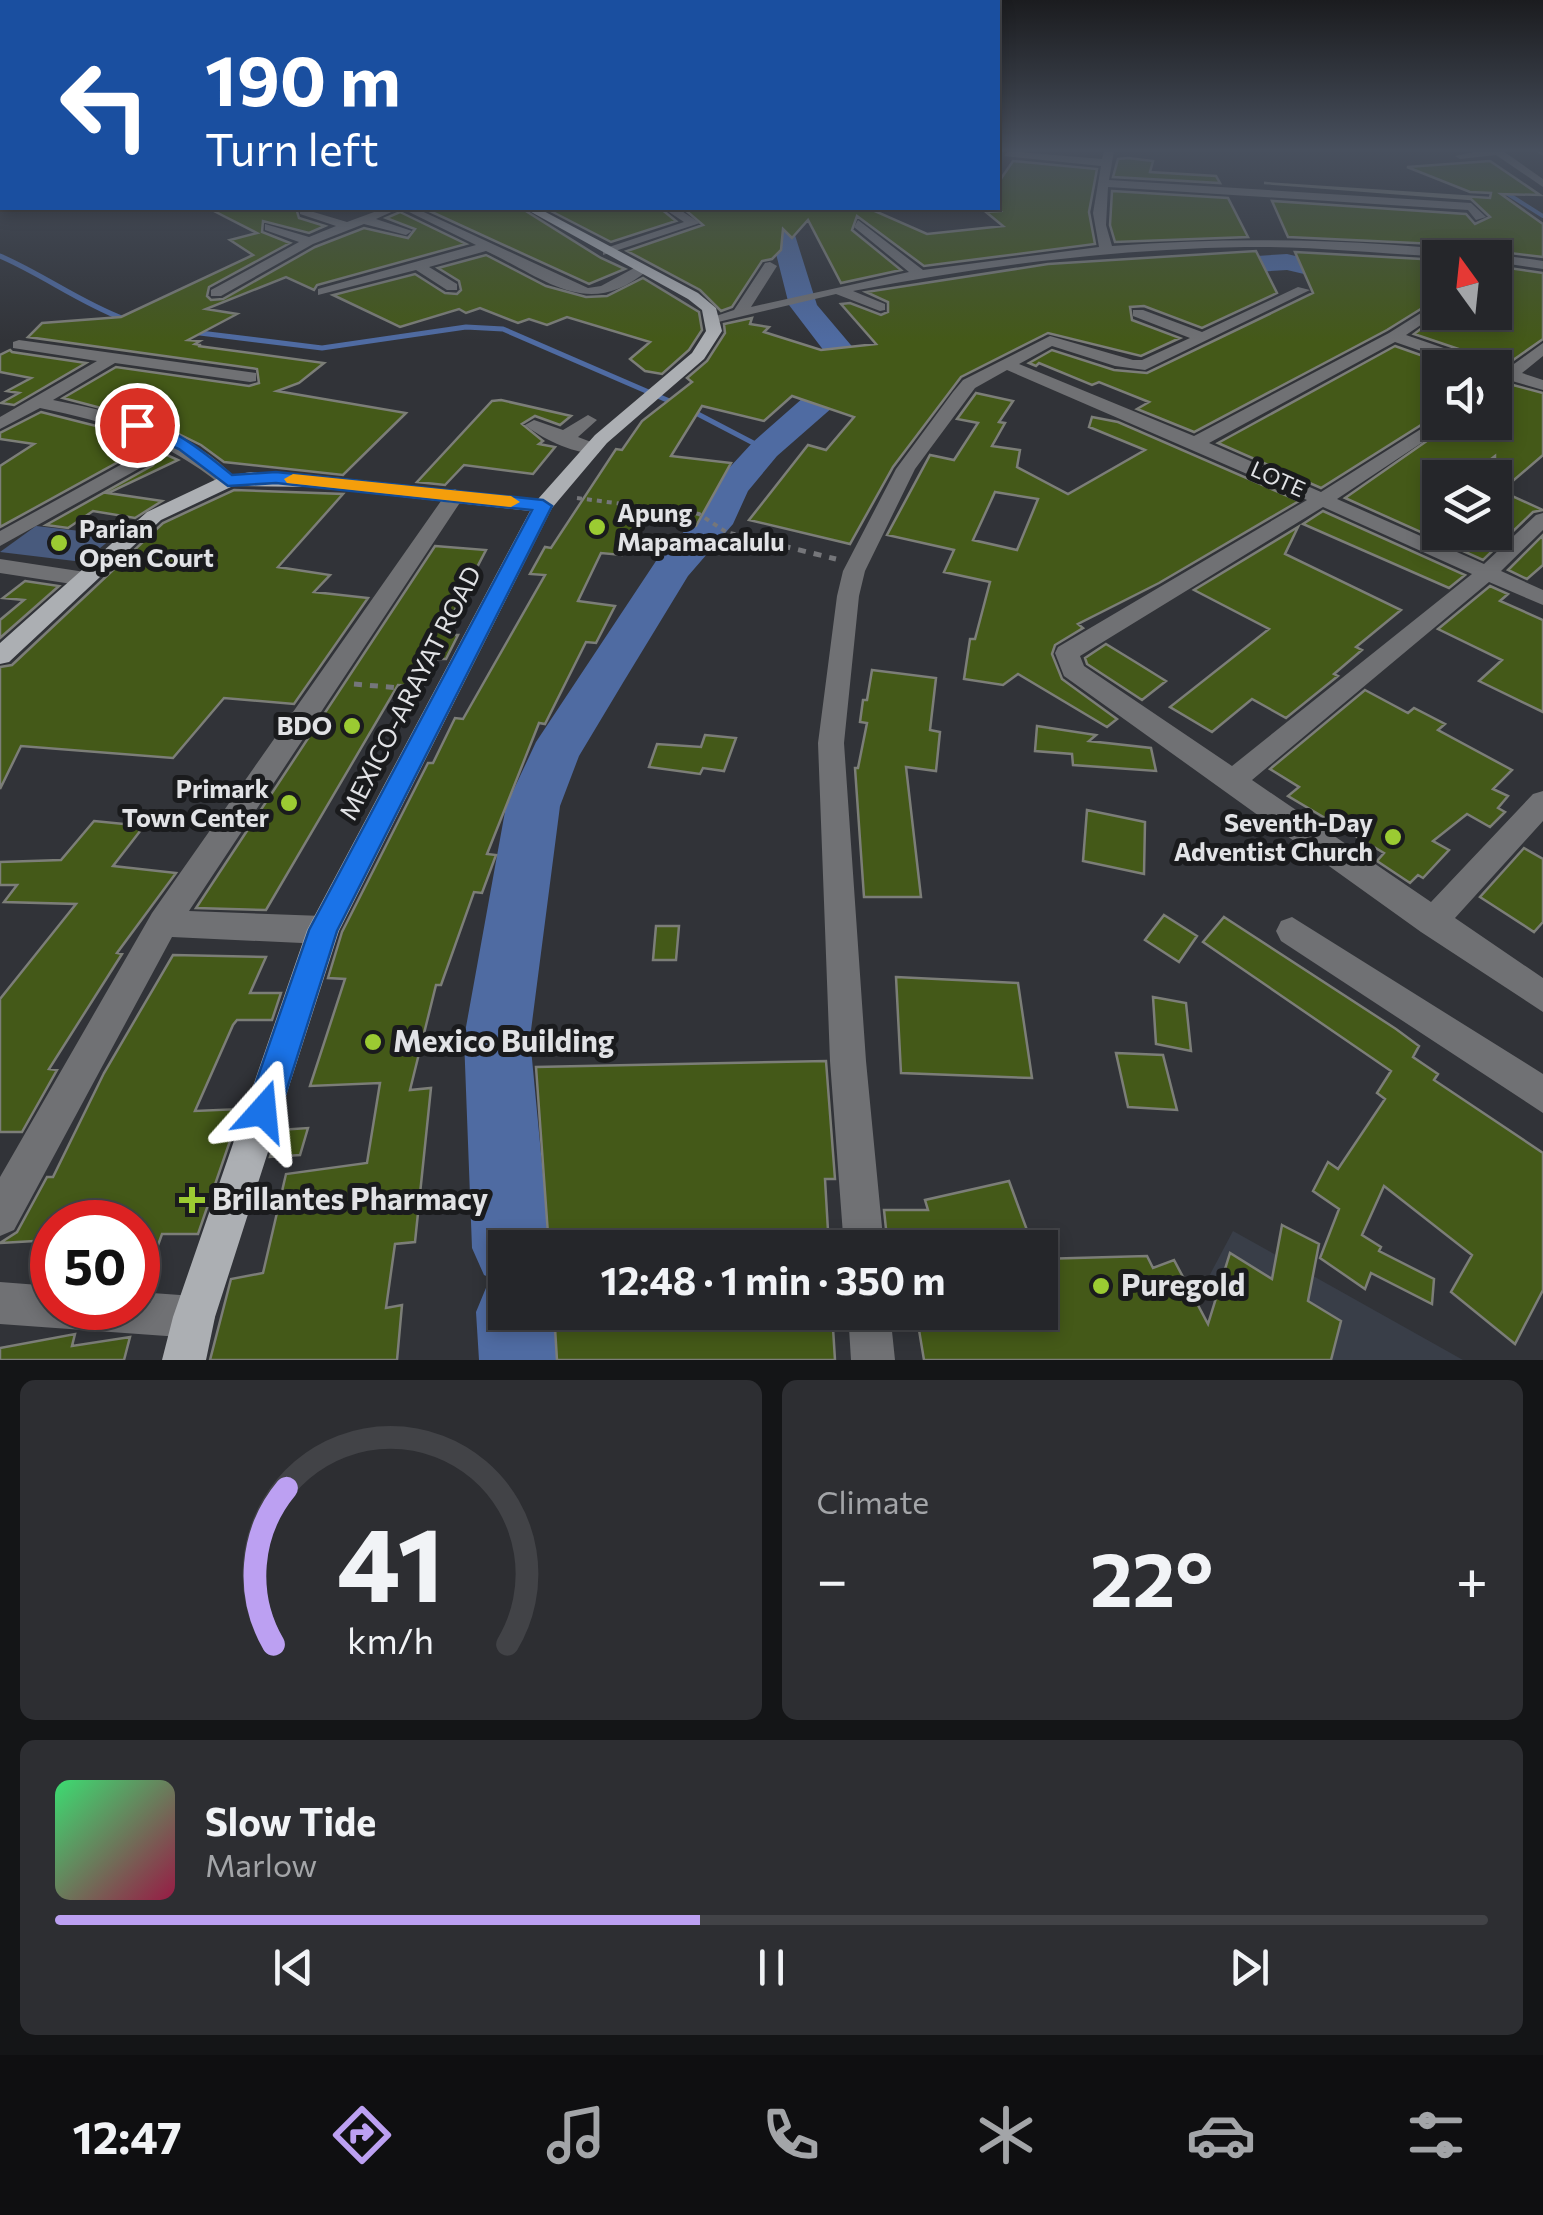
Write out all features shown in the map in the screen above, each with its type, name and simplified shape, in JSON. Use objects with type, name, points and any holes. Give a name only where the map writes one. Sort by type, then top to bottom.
[{"type":"main road","points":[[541,214],[693,296],[714,319]]},
{"type":"main road","name":"MEXICO-ARAYAT ROAD","points":[[184,1360],[194,1317],[323,930],[581,436],[638,406],[666,384],[710,340],[714,319]]},
{"type":"main road","points":[[0,656],[154,516],[228,481],[276,478],[548,500]]},
{"type":"street","points":[[216,293],[309,241],[346,214]]},
{"type":"street","points":[[349,214],[406,231]]},
{"type":"street","points":[[421,214],[586,293],[605,290],[641,270]]},
{"type":"street","points":[[608,252],[694,223],[680,214]]},
{"type":"street","points":[[1097,214],[1108,250]]},
{"type":"street","points":[[858,224],[921,274]]},
{"type":"street","points":[[269,227],[309,241]]},
{"type":"street","points":[[714,319],[921,274],[1108,250],[1336,244],[1422,249]]},
{"type":"street","points":[[323,292],[488,246]]},
{"type":"street","points":[[1512,261],[1543,265]]},
{"type":"street","points":[[415,264],[452,287]]},
{"type":"street","points":[[739,314],[770,266]]},
{"type":"street","points":[[837,290],[880,307]]},
{"type":"street","points":[[862,1230],[848,1061],[831,743],[848,596],[859,564],[906,469],[969,384],[1010,366],[1018,355],[1056,341],[1124,365],[1145,365],[1304,290]]},
{"type":"street","points":[[1138,313],[1200,338]]},
{"type":"street","points":[[1195,443],[1422,317]]},
{"type":"street","points":[[1394,336],[1435,350]]},
{"type":"street","points":[[18,345],[250,377]]},
{"type":"street","points":[[1512,368],[1543,348]]},
{"type":"street","points":[[0,424],[110,360]]},
{"type":"street","name":"LOTE","points":[[1010,366],[1195,443],[1543,598]]},
{"type":"street","points":[[1512,376],[1543,386]]},
{"type":"street","points":[[37,402],[115,417],[159,433],[185,446],[228,481]]},
{"type":"street","points":[[534,424],[581,436]]},
{"type":"street","points":[[1422,435],[1324,500],[1068,653],[1073,670],[1230,783],[1543,997]]},
{"type":"street","points":[[0,540],[144,458]]},
{"type":"street","points":[[0,1216],[164,923],[456,495]]},
{"type":"street","points":[[1230,783],[1486,574],[1543,519]]},
{"type":"street","points":[[0,566],[85,579]]},
{"type":"street","points":[[1432,922],[1543,802]]},
{"type":"street","points":[[164,923],[323,930]]},
{"type":"street","points":[[1292,931],[1543,1094]]},
{"type":"street","points":[[0,1302],[30,1304]]},
{"type":"street","points":[[160,1315],[194,1317]]},
{"type":"street","points":[[870,1330],[873,1360]]},
{"type":"path","points":[[548,500],[699,514],[726,532],[859,564]]},
{"type":"path","points":[[326,682],[447,692]]},
{"type":"shaded area","name":"Parian Open Court","points":[[36,526],[116,535],[83,562],[0,552]]},
{"type":"shaded area","points":[[1233,1231],[1463,1360],[1218,1360],[1225,1328],[1205,1284]]},
{"type":"building","points":[[221,214],[298,214],[325,226],[309,233],[263,221],[262,232],[290,243],[209,287],[207,296],[211,300],[223,299],[315,247],[364,228],[408,238],[415,229],[386,218],[394,214],[405,214],[466,244],[317,285],[314,290],[286,277],[206,309],[237,314],[188,340],[200,341],[195,344],[201,345],[198,346],[324,363],[299,383],[277,391],[406,413],[343,475],[224,462],[201,445],[154,422],[63,398],[116,367],[249,386],[259,383],[257,369],[28,337],[42,323],[121,317],[253,255],[230,240],[257,233]]},
{"type":"building","points":[[437,214],[531,214],[625,269],[589,284]]},
{"type":"building","points":[[558,214],[668,214],[676,221],[611,242]]},
{"type":"building","points":[[691,214],[883,214],[927,234],[1003,226],[989,214],[1089,214],[1095,244],[924,266],[857,216],[852,230],[901,270],[841,283],[808,220],[792,238],[783,229],[781,250],[772,259],[762,261],[732,307],[721,311],[700,290],[627,251],[703,225]]},
{"type":"building","points":[[1111,214],[1236,214],[1248,237],[1115,242]]},
{"type":"building","points":[[1278,214],[1466,214],[1475,224],[1490,217],[1487,214],[1530,214],[1543,224],[1543,257],[1512,253],[1512,240],[1422,240],[1422,243],[1288,237]]},
{"type":"building","points":[[1256,251],[1277,293],[1202,328],[1144,306],[1130,307],[1132,320],[1180,338],[1141,356],[1048,333],[961,377],[893,467],[850,544],[749,520],[808,445],[826,450],[854,417],[792,396],[764,421],[702,406],[671,456],[731,463],[696,526],[637,522],[622,555],[601,553],[578,601],[615,606],[596,643],[586,642],[545,724],[539,723],[487,854],[496,855],[482,893],[474,892],[441,985],[436,985],[410,1090],[431,1088],[415,1242],[395,1244],[386,1308],[402,1305],[397,1360],[210,1360],[231,1279],[263,1273],[286,1174],[367,1163],[380,1083],[310,1086],[345,979],[328,978],[342,932],[428,763],[433,763],[455,718],[463,719],[545,575],[530,574],[545,547],[551,548],[616,449],[622,450],[642,421],[692,382],[687,378],[707,361],[725,333],[724,324],[752,318],[750,324],[769,327],[764,332],[821,350],[876,344],[841,304],[850,303],[881,315],[888,312],[888,302],[866,292],[1048,264]]},
{"type":"building","points":[[1295,252],[1422,259],[1422,308],[1194,432],[1137,409],[1149,402],[1099,382],[1092,385],[1039,363],[1029,363],[1052,350],[1114,370],[1147,373],[1313,293]]},
{"type":"building","points":[[486,255],[546,286],[586,297],[607,296],[643,278],[699,312],[702,330],[689,350],[662,374],[645,371],[630,359],[650,342],[567,317],[547,325],[529,319],[518,323],[480,308],[466,313],[459,309],[400,327],[333,295],[415,274],[445,293],[457,294],[461,290],[459,281],[438,268]]},
{"type":"building","points":[[1512,268],[1543,273],[1543,339],[1512,361],[1512,350],[1461,350],[1414,334],[1422,328],[1512,330]]},
{"type":"building","points":[[1395,346],[1422,356],[1422,424],[1321,488],[1218,443]]},
{"type":"building","points":[[10,350],[86,363],[14,405],[1,403],[19,393],[7,391],[31,378],[0,372],[0,355]]},
{"type":"building","points":[[1512,386],[1543,393],[1543,455],[1512,482],[1512,460],[1495,460],[1495,456],[1490,460],[1422,460],[1422,533],[1345,498],[1428,440],[1512,440]]},
{"type":"building","points":[[976,393],[1013,401],[999,422],[1005,423],[992,446],[1020,450],[1017,467],[1068,494],[1145,450],[1089,427],[1092,417],[1118,422],[1299,501],[1159,583],[1078,624],[1083,628],[1055,645],[1052,654],[1062,679],[1117,719],[1107,727],[1018,674],[1003,685],[964,679],[970,639],[975,639],[990,582],[944,572],[954,550],[887,535],[930,455],[954,460],[978,423],[957,419]],"holes":[[[995,492],[1038,499],[1017,550],[973,540]]]},
{"type":"building","points":[[492,401],[571,416],[560,425],[535,416],[522,424],[543,441],[539,444],[555,447],[533,474],[464,465],[445,485],[417,482]]},
{"type":"building","points":[[41,412],[112,430],[178,460],[108,493],[162,501],[135,518],[93,511],[68,528],[46,525],[153,465],[157,457],[142,449],[0,527],[0,466],[34,444],[0,439],[0,433]]},
{"type":"building","points":[[234,490],[343,494],[278,567],[330,575],[314,592],[368,598],[294,704],[224,698],[173,758],[21,746],[0,789],[0,667],[12,665],[163,523]]},
{"type":"building","points":[[1512,496],[1543,510],[1533,512],[1512,532]]},
{"type":"building","points":[[1323,511],[1465,575],[1449,588],[1303,524]]},
{"type":"building","points":[[1298,527],[1285,554],[1401,610],[1356,647],[1362,650],[1334,674],[1338,676],[1286,718],[1252,699],[1212,732],[1170,707],[1269,629],[1194,590]]},
{"type":"building","points":[[1543,535],[1543,565],[1527,579],[1508,570]]},
{"type":"building","points":[[435,546],[486,550],[447,625],[456,626],[451,635],[458,635],[446,659],[437,659],[423,686],[398,685],[266,910],[196,908]]},
{"type":"building","points":[[1461,550],[1493,550],[1483,560]]},
{"type":"building","points":[[25,581],[59,586],[0,638],[0,620],[24,600],[3,598]]},
{"type":"building","points":[[1490,586],[1508,594],[1500,601],[1543,620],[1543,712],[1479,681],[1502,660],[1438,629]]},
{"type":"building","points":[[1106,644],[1166,681],[1142,700],[1087,664],[1085,658]]},
{"type":"building","points":[[872,670],[936,678],[930,730],[940,732],[936,771],[906,767],[921,897],[864,897],[855,768],[867,723],[860,722]]},
{"type":"building","points":[[1365,690],[1408,713],[1414,708],[1445,724],[1438,730],[1512,770],[1493,789],[1508,796],[1498,808],[1505,812],[1490,827],[1467,814],[1433,841],[1449,850],[1423,878],[1418,875],[1410,883],[1377,861],[1384,853],[1288,796],[1299,787],[1270,769]]},
{"type":"building","points":[[1037,726],[1096,735],[1089,741],[1151,748],[1156,771],[1073,765],[1072,754],[1035,751]]},
{"type":"building","points":[[705,735],[736,738],[724,771],[703,768],[700,774],[649,767],[657,744],[701,747]]},
{"type":"building","points":[[1087,810],[1145,822],[1144,874],[1083,861]]},
{"type":"building","points":[[94,821],[144,826],[113,866],[176,873],[117,953],[122,954],[49,1069],[57,1070],[22,1132],[0,1132],[0,999],[76,904],[4,902],[17,885],[0,885],[0,862],[61,860]]},
{"type":"building","points":[[1524,848],[1543,859],[1543,922],[1534,932],[1480,897]]},
{"type":"building","points":[[1164,915],[1197,936],[1179,962],[1145,940]]},
{"type":"building","points":[[1224,917],[1419,1046],[1413,1057],[1438,1074],[1434,1080],[1543,1153],[1543,1290],[1515,1344],[1451,1292],[1472,1255],[1384,1186],[1362,1235],[1381,1247],[1379,1251],[1434,1279],[1432,1304],[1371,1273],[1365,1289],[1320,1258],[1339,1209],[1313,1191],[1328,1162],[1338,1169],[1385,1099],[1377,1093],[1391,1071],[1203,942]]},
{"type":"building","points":[[656,926],[679,926],[676,960],[653,960]]},
{"type":"building","points":[[173,955],[266,957],[250,993],[281,993],[272,1020],[237,1020],[195,1111],[241,1109],[198,1234],[162,1234],[160,1240],[160,1200],[34,1200],[47,1177],[53,1177],[104,1073]]},
{"type":"building","points":[[896,977],[1018,983],[1032,1078],[901,1073]]},
{"type":"building","points":[[1153,997],[1186,1003],[1191,1051],[1156,1044]]},
{"type":"building","points":[[1116,1053],[1163,1055],[1177,1110],[1128,1107]]},
{"type":"building","points":[[826,1061],[835,1179],[825,1179],[828,1230],[548,1230],[536,1067]]},
{"type":"building","points":[[308,1128],[300,1155],[270,1157],[279,1130]]},
{"type":"building","points":[[1009,1181],[1027,1230],[886,1230],[884,1210],[928,1210],[925,1200]]},
{"type":"building","points":[[30,1208],[30,1241],[0,1243],[17,1232]]},
{"type":"building","points":[[1282,1225],[1319,1244],[1308,1301],[1341,1321],[1331,1360],[924,1360],[919,1330],[1058,1330],[1058,1258],[1147,1256],[1153,1268],[1174,1260],[1208,1324],[1230,1253],[1272,1279]]},
{"type":"building","points":[[555,1330],[833,1330],[835,1360],[557,1360]]},
{"type":"building","points":[[75,1334],[72,1346],[130,1337],[124,1360],[0,1360],[0,1348]]},
{"type":"waterway","points":[[801,214],[782,230],[795,284],[808,314],[854,370]]},
{"type":"waterway","points":[[0,256],[124,319]]},
{"type":"waterway","points":[[1196,268],[1287,262],[1351,277],[1422,287]]},
{"type":"waterway","points":[[192,332],[322,348],[466,327],[503,329],[674,403]]},
{"type":"waterway","points":[[854,370],[866,365]]},
{"type":"waterway","points":[[510,1230],[497,1038],[533,806],[554,755],[600,681],[671,570],[713,524],[731,488],[765,449],[854,370]]},
{"type":"waterway","points":[[692,411],[765,449]]},
{"type":"waterway","points":[[518,1330],[521,1360]]},
{"type":"slow traffic","points":[[293,479],[511,502]]},
{"type":"place","name":"Apung Mapamacalulu","points":[[597,527]]},
{"type":"place","name":"Parian Open Court","points":[[59,543]]},
{"type":"place","name":"BDO","points":[[352,726]]},
{"type":"place","name":"Primark Town Center","points":[[289,803]]},
{"type":"place","name":"Seventh-Day Adventist Church","points":[[1393,837]]},
{"type":"place","name":"Mexico Building","points":[[373,1042]]},
{"type":"place","name":"Brillantes Pharmacy","points":[[192,1200]]},
{"type":"place","name":"Puregold","points":[[1101,1286]]},
{"type":"route","points":[[137,425],[185,446],[228,481],[276,478],[543,506],[323,930],[263,1111]]}]
